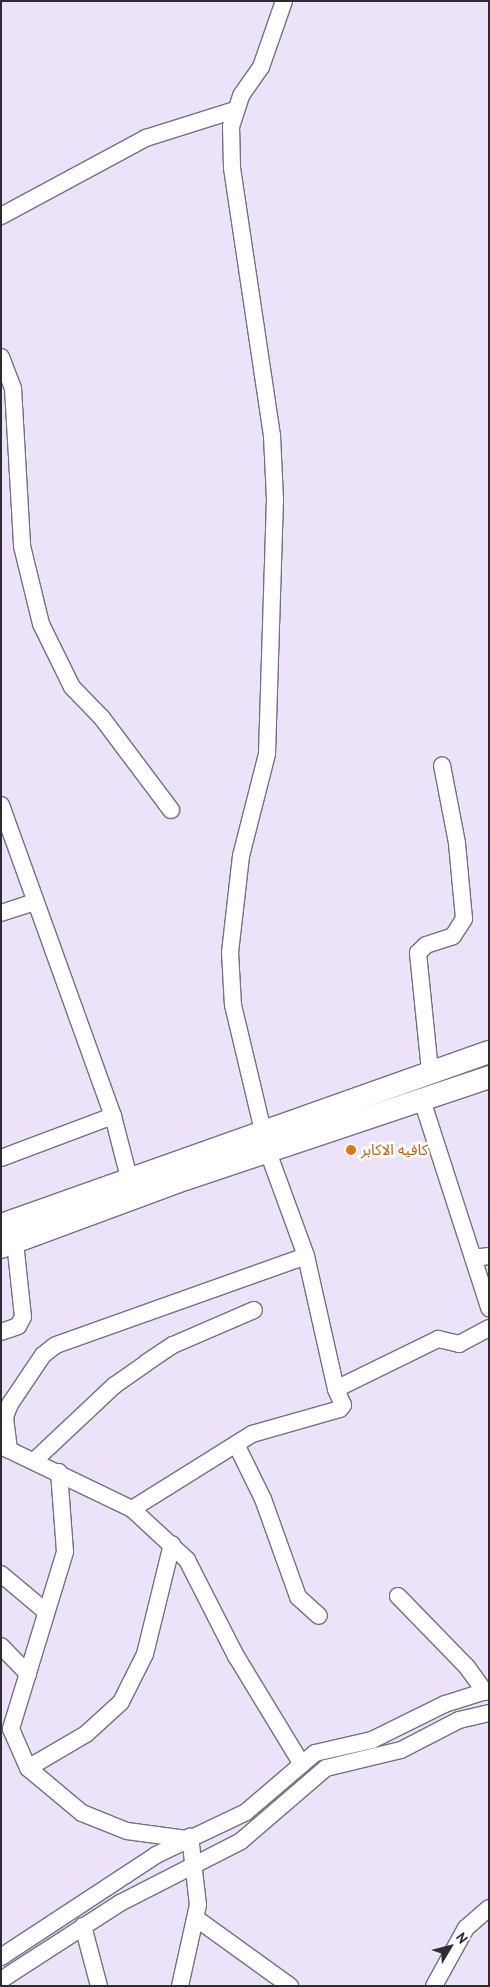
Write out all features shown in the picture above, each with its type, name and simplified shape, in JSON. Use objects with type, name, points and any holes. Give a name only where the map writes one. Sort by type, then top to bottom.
[{"type":"main road","points":[[6,1238],[267,1142],[430,1071],[489,1052]]},
{"type":"main road","points":[[6,1238],[129,1178],[422,1100],[489,1077]]},
{"type":"street","points":[[132,1509],[236,1444],[269,1427],[340,1409],[344,1405],[336,1389],[306,1256],[267,1142],[237,1024],[230,977],[242,856],[266,754],[275,499],[272,436],[232,168],[235,110],[261,67],[284,1]]},
{"type":"street","points":[[1,216],[146,138],[235,110]]},
{"type":"street","points":[[1,357],[13,388],[22,546],[41,624],[72,687],[102,718],[171,810]]},
{"type":"street","points":[[430,1071],[418,953],[426,945],[453,936],[464,919],[457,843],[442,766]]},
{"type":"street","points":[[1,805],[6,843],[34,902],[113,1116],[129,1178]]},
{"type":"street","points":[[1,913],[34,902]]},
{"type":"street","points":[[422,1100],[481,1257],[489,1308]]},
{"type":"street","points":[[1,1158],[113,1116]]},
{"type":"street","points":[[1,1332],[18,1326],[23,1317],[6,1238]]},
{"type":"street","points":[[302,1763],[236,1656],[204,1585],[172,1544],[132,1509],[36,1460],[5,1448],[5,1417],[10,1404],[43,1355],[56,1345],[306,1256]]},
{"type":"street","points":[[36,1460],[115,1386],[146,1363],[196,1334],[254,1310]]},
{"type":"street","points":[[336,1389],[438,1339],[459,1344],[488,1331]]},
{"type":"street","points":[[236,1444],[262,1499],[298,1596],[319,1616]]},
{"type":"street","points":[[59,1472],[66,1552],[45,1611],[28,1674],[6,1724],[28,1768],[58,1796],[102,1822],[127,1831],[188,1837]]},
{"type":"street","points":[[28,1768],[86,1734],[121,1702],[145,1654],[172,1544]]},
{"type":"street","points":[[1,1574],[45,1611]]},
{"type":"street","points":[[1,1957],[188,1837],[224,1826],[246,1812],[315,1753],[396,1732],[445,1704],[488,1688],[398,1596]]},
{"type":"street","points":[[1,1646],[28,1674]]},
{"type":"street","points":[[1,1980],[83,1926],[194,1862],[241,1841],[326,1768],[401,1750],[459,1720],[489,1713]]},
{"type":"street","points":[[180,1986],[197,1919],[194,1862],[188,1837]]},
{"type":"street","points":[[434,1986],[466,1928],[489,1908]]},
{"type":"street","points":[[197,1919],[290,1986]]},
{"type":"street","points":[[83,1926],[99,1986]]},
{"type":"place","name":"كافيه الاكابر","points":[[351,1150]]}]
